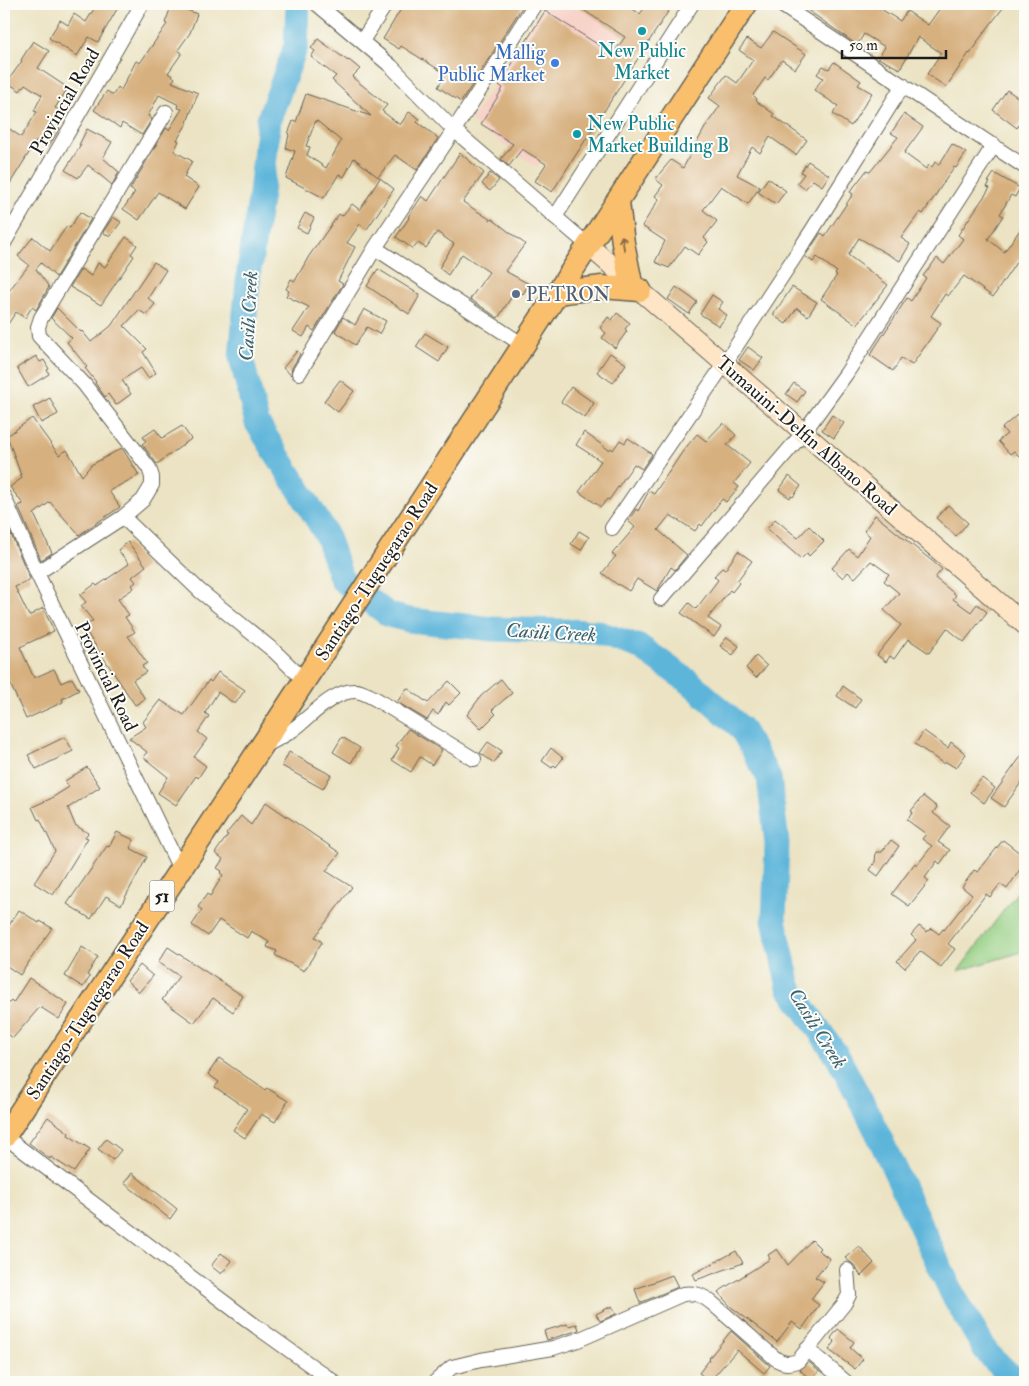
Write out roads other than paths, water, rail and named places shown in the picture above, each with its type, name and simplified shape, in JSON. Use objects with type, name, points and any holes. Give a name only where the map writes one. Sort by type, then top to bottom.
[{"type":"highway","name":"Santiago-Tuguegarao Road","points":[[4,1137],[746,4]]},
{"type":"highway","points":[[557,293],[602,287],[636,287],[623,244],[618,202]]},
{"type":"main road","name":"Tumauini-Delfin Albano Road","points":[[589,246],[1025,625]]},
{"type":"street","name":"Provincial Road","points":[[4,244],[142,4]]},
{"type":"street","points":[[317,4],[391,66],[454,130],[589,246]]},
{"type":"street","points":[[362,41],[386,4]]},
{"type":"street","points":[[299,373],[375,248],[535,4]]},
{"type":"street","points":[[555,217],[692,4]]},
{"type":"street","points":[[780,4],[1025,168]]},
{"type":"street","points":[[612,528],[725,363],[811,232],[903,85]]},
{"type":"street","points":[[37,573],[123,517],[143,500],[152,485],[149,468],[84,384],[40,336],[38,328],[51,302],[166,112]]},
{"type":"street","points":[[661,600],[804,432],[846,374],[994,146]]},
{"type":"street","points":[[375,248],[523,345]]},
{"type":"street","name":"Provincial Road","points":[[4,497],[37,573],[180,869]]},
{"type":"street","points":[[123,517],[200,591],[274,652],[304,680]]},
{"type":"street","points":[[261,747],[292,731],[329,701],[342,694],[356,691],[369,695],[474,759]]},
{"type":"street","points":[[4,1137],[257,1327],[334,1382]]},
{"type":"street","points":[[435,1382],[452,1367],[481,1360],[553,1348],[578,1340],[683,1294],[692,1292],[702,1295],[783,1363],[791,1364],[798,1361],[844,1304],[849,1295],[847,1270]]},
{"type":"street","points":[[807,1349],[846,1382]]},
{"type":"waterway","name":"Casili Creek","points":[[298,4],[296,46],[269,119],[261,194],[249,270],[241,357],[257,423],[326,534],[342,580],[389,615],[409,620],[493,629],[596,632],[640,647],[692,684],[741,728],[769,778],[777,844],[774,920],[789,987],[838,1057],[876,1130],[952,1293],[987,1353],[1017,1382]]},
{"type":"place","name":"New Public Market","points":[[642,31]]},
{"type":"place","name":"Mallig Public Market","points":[[555,63]]},
{"type":"place","name":"New Public Market Building B","points":[[577,134]]},
{"type":"place","name":"PETRON","points":[[516,294]]}]
